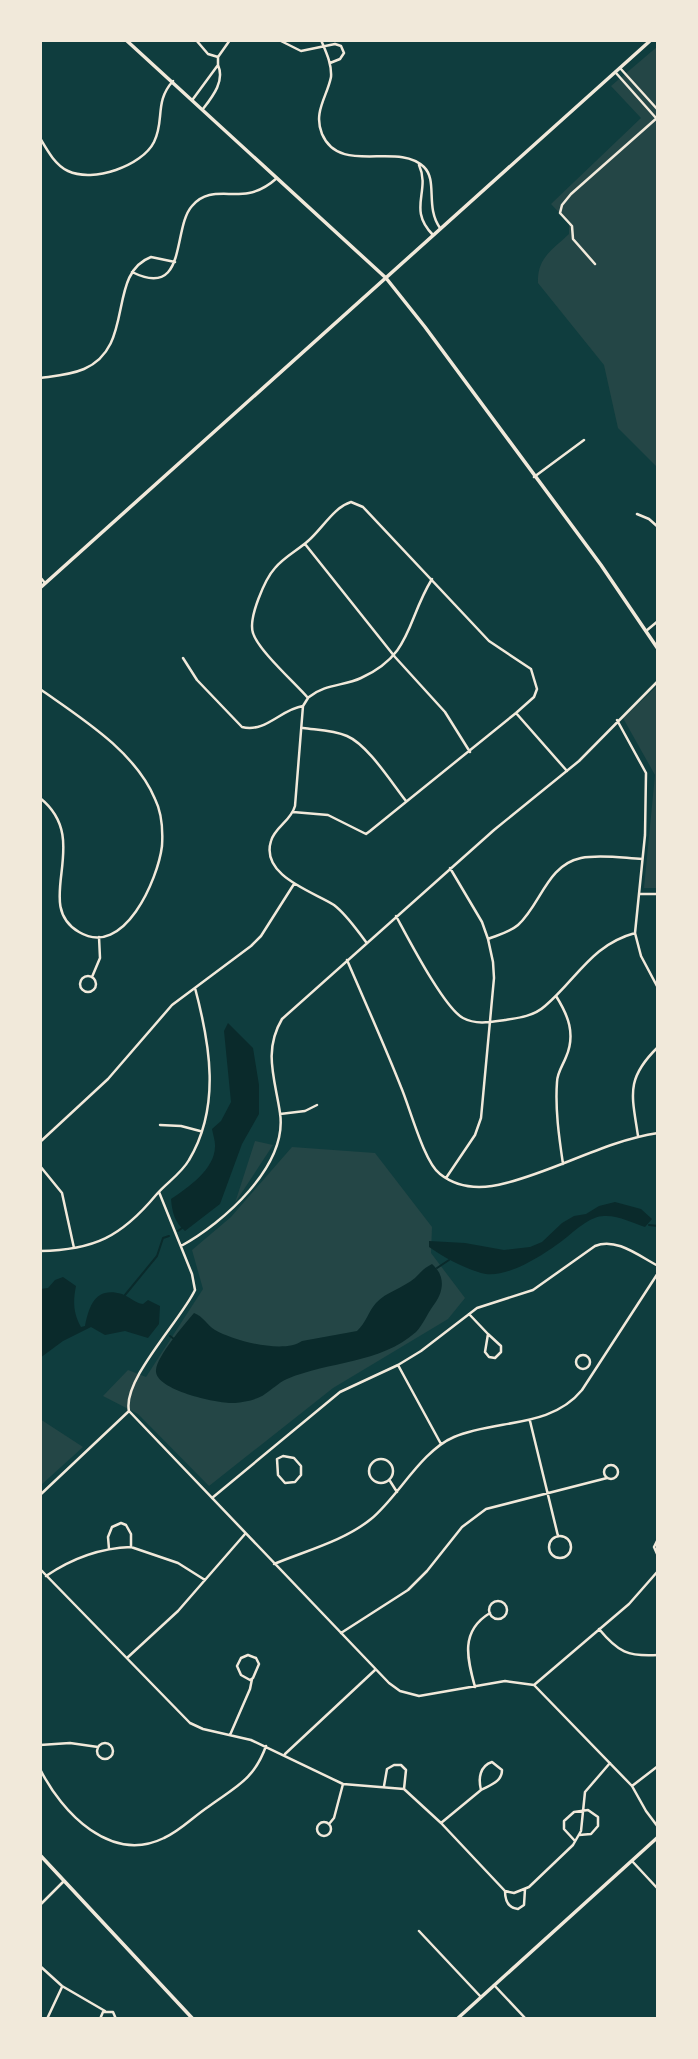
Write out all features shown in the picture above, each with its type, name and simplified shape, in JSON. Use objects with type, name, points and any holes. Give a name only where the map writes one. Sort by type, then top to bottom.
[{"type":"street","points":[[126,40],[386,278],[601,565],[658,649]]},
{"type":"street","points":[[196,40],[208,54],[218,57]]},
{"type":"street","points":[[203,109],[220,82],[218,57],[230,40]]},
{"type":"street","points":[[279,40],[301,51],[335,44],[343,49],[343,56],[330,63]]},
{"type":"street","points":[[321,40],[330,63],[330,77],[318,117],[321,132],[328,144],[346,155],[408,157],[417,162],[429,175],[432,212],[440,228]]},
{"type":"street","points":[[40,588],[651,40]]},
{"type":"street","points":[[193,99],[218,65]]},
{"type":"street","points":[[620,68],[658,110]]},
{"type":"street","points":[[595,264],[573,240],[572,226],[560,213],[562,205],[657,117],[615,73]]},
{"type":"street","points":[[40,138],[56,162],[69,172],[77,174],[105,172],[136,162],[155,139],[160,103],[173,81]]},
{"type":"street","points":[[417,162],[424,179],[419,204],[421,219],[433,235]]},
{"type":"street","points":[[132,272],[146,277],[162,276],[171,269],[180,249],[184,221],[189,210],[199,200],[216,193],[255,192],[278,178]]},
{"type":"street","points":[[40,378],[84,369],[104,354],[117,332],[126,284],[132,272],[145,259],[151,257],[175,262]]},
{"type":"street","points":[[534,477],[584,440]]},
{"type":"street","points":[[293,812],[328,815],[366,834],[516,713],[534,697],[537,689],[531,669],[489,642],[363,507],[351,502],[335,512],[322,529],[275,568],[266,582],[252,620],[253,632],[259,644],[308,698]]},
{"type":"street","points":[[637,514],[658,527]]},
{"type":"street","points":[[305,544],[394,657],[445,712],[470,751]]},
{"type":"street","points":[[40,577],[45,583]]},
{"type":"street","points":[[366,942],[344,914],[333,905],[293,884],[275,865],[270,847],[273,835],[293,812],[303,706],[308,698],[325,688],[358,680],[394,657],[406,638],[423,593],[432,579]]},
{"type":"street","points":[[646,631],[658,621]]},
{"type":"street","points":[[183,657],[197,680],[242,726],[250,729],[260,727],[293,708],[303,706]]},
{"type":"street","points":[[181,1247],[202,1235],[224,1217],[250,1188],[275,1150],[279,1138],[280,1114],[272,1077],[271,1056],[275,1033],[290,1010],[450,868],[567,771],[658,681]]},
{"type":"street","points":[[40,689],[129,760],[147,783],[160,813],[162,845],[159,864],[132,919],[121,929],[99,937],[80,933],[60,911],[59,895],[65,843],[58,819],[40,798]]},
{"type":"street","points":[[516,713],[567,771]]},
{"type":"street","points":[[617,720],[646,773],[645,835],[635,933],[641,956],[658,988]]},
{"type":"street","points":[[302,728],[332,731],[360,744],[406,801]]},
{"type":"street","points":[[488,939],[518,925],[556,872],[568,863],[595,857],[642,859]]},
{"type":"street","points":[[446,1178],[475,1135],[481,1118],[494,978],[488,939],[472,904],[450,868]]},
{"type":"street","points":[[40,1142],[108,1079],[163,1014],[261,936],[293,884]]},
{"type":"street","points":[[639,894],[658,894]]},
{"type":"street","points":[[396,916],[443,997],[460,1017],[473,1022],[531,1015],[544,1007],[600,949],[635,933]]},
{"type":"street","points":[[92,977],[100,958],[99,937]]},
{"type":"street","points":[[347,960],[429,1160],[438,1173],[446,1178],[461,1186],[494,1186],[530,1176],[638,1136],[658,1133]]},
{"type":"street","points":[[92,977],[96,984],[94,989],[87,992],[82,990],[81,979],[92,977]]},
{"type":"street","points":[[40,1251],[74,1249],[111,1237],[189,1160],[200,1131],[210,1090],[205,1026],[195,988]]},
{"type":"street","points":[[555,996],[566,1011],[571,1036],[569,1050],[556,1082],[563,1164]]},
{"type":"street","points":[[638,1136],[633,1089],[640,1066],[658,1047]]},
{"type":"street","points":[[280,1114],[305,1111],[317,1105]]},
{"type":"street","points":[[160,1125],[181,1126],[200,1131]]},
{"type":"street","points":[[40,1166],[62,1193],[74,1249]]},
{"type":"street","points":[[159,1192],[195,1290],[187,1306],[143,1367],[128,1403],[129,1411],[375,1670],[400,1691],[419,1696],[505,1681],[534,1685],[632,1786],[658,1827]]},
{"type":"street","points":[[211,1498],[340,1392],[398,1365],[428,1346],[481,1305],[533,1290],[600,1243],[617,1244],[658,1266]]},
{"type":"street","points":[[274,1564],[353,1531],[373,1518],[441,1444],[465,1433],[530,1420],[569,1404],[595,1371],[658,1272]]},
{"type":"street","points":[[469,1314],[501,1346],[501,1352],[495,1358],[489,1357],[485,1352],[488,1334]]},
{"type":"street","points":[[398,1365],[441,1444]]},
{"type":"street","points":[[587,1367],[595,1371]]},
{"type":"street","points":[[40,1494],[129,1411]]},
{"type":"street","points":[[530,1420],[558,1536]]},
{"type":"street","points":[[270,1451],[277,1459],[278,1475],[283,1482],[291,1483],[302,1475],[301,1466],[294,1458],[286,1456],[277,1459]]},
{"type":"street","points":[[378,1458],[386,1460],[393,1473],[390,1481],[374,1481],[369,1474],[369,1465],[378,1458]]},
{"type":"street","points":[[341,1633],[408,1590],[463,1527],[486,1508],[607,1478],[614,1479],[618,1469],[614,1465],[605,1468],[607,1478]]},
{"type":"street","points":[[390,1481],[397,1492]]},
{"type":"street","points":[[109,1549],[110,1531],[115,1524],[121,1523],[130,1529],[131,1547]]},
{"type":"street","points":[[126,1659],[178,1611],[245,1534]]},
{"type":"street","points":[[558,1536],[565,1537],[571,1544],[570,1551],[563,1557],[556,1557],[550,1549],[550,1542],[558,1536]]},
{"type":"street","points":[[658,1539],[654,1547],[658,1556]]},
{"type":"street","points":[[46,1576],[76,1559],[109,1549],[131,1547],[178,1563],[205,1580]]},
{"type":"street","points":[[40,1569],[190,1723],[203,1730],[266,1746],[343,1784],[404,1789],[505,1891],[513,1893],[525,1889],[575,1842],[579,1835],[586,1791],[611,1763]]},
{"type":"street","points":[[534,1685],[629,1604],[658,1571]]},
{"type":"street","points":[[494,1602],[501,1602],[506,1607],[506,1615],[500,1619],[490,1613],[490,1606],[494,1602]]},
{"type":"street","points":[[475,1687],[469,1660],[471,1633],[476,1623],[490,1613]]},
{"type":"street","points":[[599,1629],[622,1651],[636,1656],[658,1655]]},
{"type":"street","points":[[230,1735],[259,1664],[253,1656],[246,1655],[238,1661],[237,1669],[241,1675],[251,1679]]},
{"type":"street","points":[[285,1755],[375,1670]]},
{"type":"street","points":[[40,1745],[98,1746],[104,1742],[112,1747],[112,1754],[106,1759],[101,1758],[97,1754],[98,1746]]},
{"type":"street","points":[[40,1769],[71,1813],[98,1836],[127,1845],[151,1843],[176,1832],[245,1782],[256,1770],[266,1746]]},
{"type":"street","points":[[441,1824],[502,1776],[502,1770],[496,1763],[488,1763],[483,1768],[479,1781],[481,1790]]},
{"type":"street","points":[[384,1786],[387,1769],[401,1765],[406,1770],[404,1789]]},
{"type":"street","points":[[632,1786],[658,1766]]},
{"type":"street","points":[[329,1824],[334,1818],[343,1784]]},
{"type":"street","points":[[575,1842],[565,1829],[564,1823],[570,1814],[582,1810],[593,1813],[599,1823],[591,1834],[579,1835]]},
{"type":"street","points":[[457,2019],[658,1837]]},
{"type":"street","points":[[40,1855],[193,2019]]},
{"type":"street","points":[[632,1861],[658,1889]]},
{"type":"street","points":[[40,1905],[64,1881]]},
{"type":"street","points":[[505,1891],[510,1906],[518,1909],[522,1908],[526,1901],[525,1889]]},
{"type":"street","points":[[419,1931],[481,1997]]},
{"type":"street","points":[[40,1965],[62,1986],[105,2011],[113,2012],[116,2019]]},
{"type":"street","points":[[495,1985],[526,2019]]},
{"type":"street","points":[[47,2019],[62,1986]]},
{"type":"street","points":[[100,2019],[105,2011]]},
{"type":"shaded area","points":[[658,46],[658,468],[618,428],[604,365],[538,283],[538,274],[551,250],[569,234],[569,223],[551,204],[641,118],[611,86]]},
{"type":"shaded area","points":[[658,685],[658,888],[644,888],[655,775],[623,718]]},
{"type":"shaded area","points":[[228,1023],[253,1048],[259,1085],[259,1114],[242,1144],[220,1204],[185,1231],[175,1217],[171,1199],[199,1177],[211,1162],[215,1145],[212,1129],[221,1121],[231,1102],[224,1031]]},
{"type":"shaded area","points":[[255,1141],[273,1145],[235,1203]]},
{"type":"shaded area","points":[[292,1147],[375,1153],[432,1227],[431,1253],[465,1298],[448,1319],[333,1388],[209,1486],[138,1414],[103,1396],[128,1370],[146,1377],[203,1289],[192,1250],[231,1217]]},
{"type":"shaded area","points":[[615,1202],[641,1209],[652,1219],[645,1227],[615,1217],[594,1218],[538,1257],[502,1273],[474,1271],[429,1247],[429,1241],[465,1243],[504,1250],[530,1247],[542,1242],[562,1223],[574,1216]]},
{"type":"shaded area","points":[[432,1264],[440,1274],[442,1284],[437,1301],[416,1332],[387,1350],[303,1373],[284,1381],[258,1398],[235,1403],[189,1394],[165,1384],[158,1377],[156,1370],[161,1357],[194,1313],[215,1330],[234,1338],[272,1346],[294,1345],[302,1341],[357,1331],[380,1299],[415,1278]]},
{"type":"shaded area","points":[[63,1277],[76,1286],[74,1307],[81,1327],[85,1326],[95,1299],[113,1292],[143,1304],[148,1300],[160,1306],[159,1324],[148,1338],[125,1331],[105,1335],[91,1327],[63,1341],[40,1358],[40,1289],[48,1288],[55,1280]]},
{"type":"shaded area","points":[[40,1419],[83,1447],[40,1486]]},
{"type":"waterway","points":[[649,1225],[658,1226]]},
{"type":"waterway","points":[[178,1231],[182,1228]]},
{"type":"waterway","points":[[125,1295],[157,1256],[163,1238],[169,1236]]},
{"type":"waterway","points":[[437,1268],[449,1260]]},
{"type":"waterway","points":[[170,1336],[174,1339]]}]
